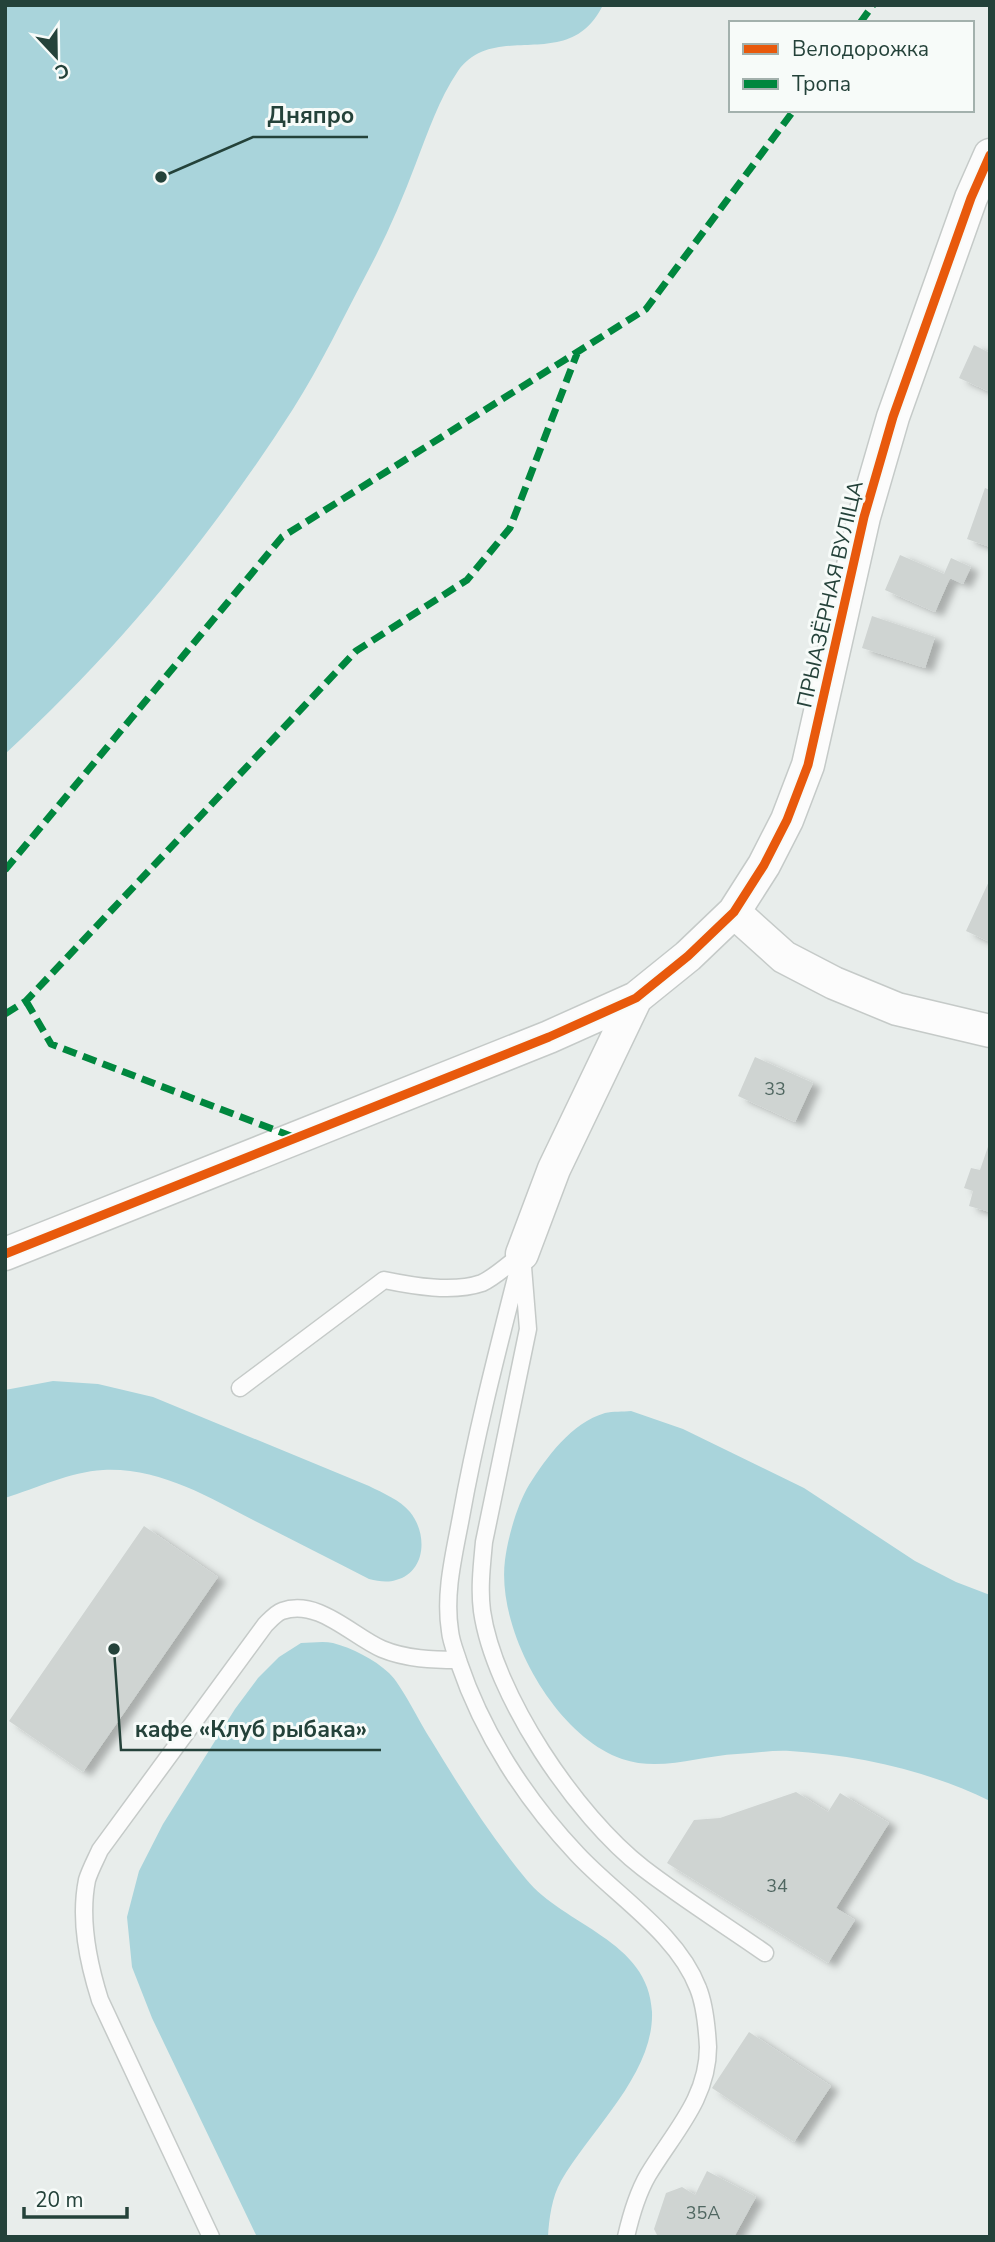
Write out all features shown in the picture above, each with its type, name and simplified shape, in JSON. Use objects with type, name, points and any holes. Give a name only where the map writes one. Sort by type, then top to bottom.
[{"type":"street","name":"ПРЫАЗЁРНАЯ ВУЛІЦА","points":[[636,998],[688,956],[734,912],[764,864],[786,820],[808,765],[864,517],[893,417],[971,198],[990,155]]},
{"type":"street","points":[[734,912],[785,957],[834,983],[897,1009],[990,1031]]},
{"type":"street","points":[[522,1254],[554,1169],[636,998]]},
{"type":"street","points":[[5,1254],[549,1037],[636,998]]},
{"type":"lane","points":[[240,1388],[384,1280],[458,1287],[483,1282],[522,1254]]},
{"type":"lane","points":[[522,1254],[472,1458],[447,1605],[450,1636],[482,1719],[510,1767],[545,1817],[579,1856],[616,1889],[681,1956],[699,1989],[708,2048],[705,2077],[691,2112],[642,2187],[626,2237]]},
{"type":"lane","points":[[522,1254],[528,1329],[484,1542],[481,1575],[482,1610],[490,1645],[528,1729],[549,1764],[606,1835],[642,1867],[765,1953]]},
{"type":"lane","points":[[211,2237],[100,2000],[92,1973],[84,1912],[88,1879],[100,1850],[265,1625],[281,1611],[302,1608],[323,1615],[382,1649],[409,1657],[458,1660]]},
{"type":"water","points":[[5,5],[603,5],[589,26],[571,38],[552,43],[491,49],[473,56],[458,71],[440,104],[376,256],[313,375],[262,456],[195,547],[124,633],[86,675],[5,754]]},
{"type":"water","points":[[53,1381],[98,1384],[153,1397],[380,1491],[401,1504],[416,1521],[421,1541],[418,1561],[406,1576],[396,1580],[386,1582],[369,1579],[203,1494],[164,1479],[124,1470],[78,1474],[5,1498],[5,1390]]},
{"type":"water","points":[[631,1411],[683,1429],[804,1488],[915,1561],[956,1582],[990,1595],[990,1801],[943,1781],[893,1766],[816,1753],[771,1751],[665,1764],[636,1763],[597,1747],[574,1728],[553,1704],[520,1648],[510,1617],[505,1588],[506,1551],[514,1521],[529,1485],[561,1442],[593,1418],[608,1412]]},
{"type":"water","points":[[325,1642],[340,1645],[370,1659],[389,1673],[476,1811],[526,1879],[542,1895],[621,1951],[636,1967],[647,1988],[652,2012],[650,2035],[643,2057],[632,2079],[561,2181],[555,2194],[548,2237],[257,2237],[152,2018],[132,1967],[127,1917],[139,1871],[163,1824],[235,1709],[258,1678],[279,1657],[301,1643]]},
{"type":"building","points":[[974,345],[990,353],[990,392],[959,378]]},
{"type":"building","points":[[985,488],[990,490],[990,547],[967,539]]},
{"type":"building","points":[[900,555],[944,574],[951,558],[971,567],[963,584],[950,578],[935,612],[885,590]]},
{"type":"building","points":[[872,616],[935,637],[925,668],[862,648]]},
{"type":"building","points":[[990,879],[990,942],[966,931]]},
{"type":"building","points":[[755,1057],[813,1083],[795,1122],[738,1096]]},
{"type":"building","points":[[990,1141],[990,1212],[969,1206],[973,1191],[964,1188],[971,1168],[980,1170]]},
{"type":"building","points":[[144,1526],[218,1577],[83,1772],[9,1721]]},
{"type":"building","points":[[796,1792],[828,1812],[840,1793],[889,1823],[836,1908],[855,1920],[828,1963],[667,1863],[694,1820],[720,1818]]},
{"type":"building","points":[[749,2032],[831,2086],[794,2142],[712,2088]]},
{"type":"building","points":[[707,2171],[756,2197],[734,2237],[658,2237],[654,2229],[666,2193],[682,2187],[695,2195]]},
{"type":"marked path","points":[[861,21],[873,5]]},
{"type":"marked path","points":[[5,870],[282,537],[646,309],[793,112]]},
{"type":"marked path","points":[[5,1014],[26,1001],[356,651],[467,580],[510,528],[578,351]]},
{"type":"marked path","points":[[26,1001],[51,1044],[296,1138]]},
{"type":"cycle path","points":[[5,1254],[549,1037],[636,998],[688,956],[734,912],[764,865],[787,820],[808,765],[864,517],[893,417],[971,198],[990,155]]},
{"type":"place","name":"Дняпро","points":[[161,177]]},
{"type":"place","name":"кафе «Клуб рыбака»","points":[[114,1649]]}]
